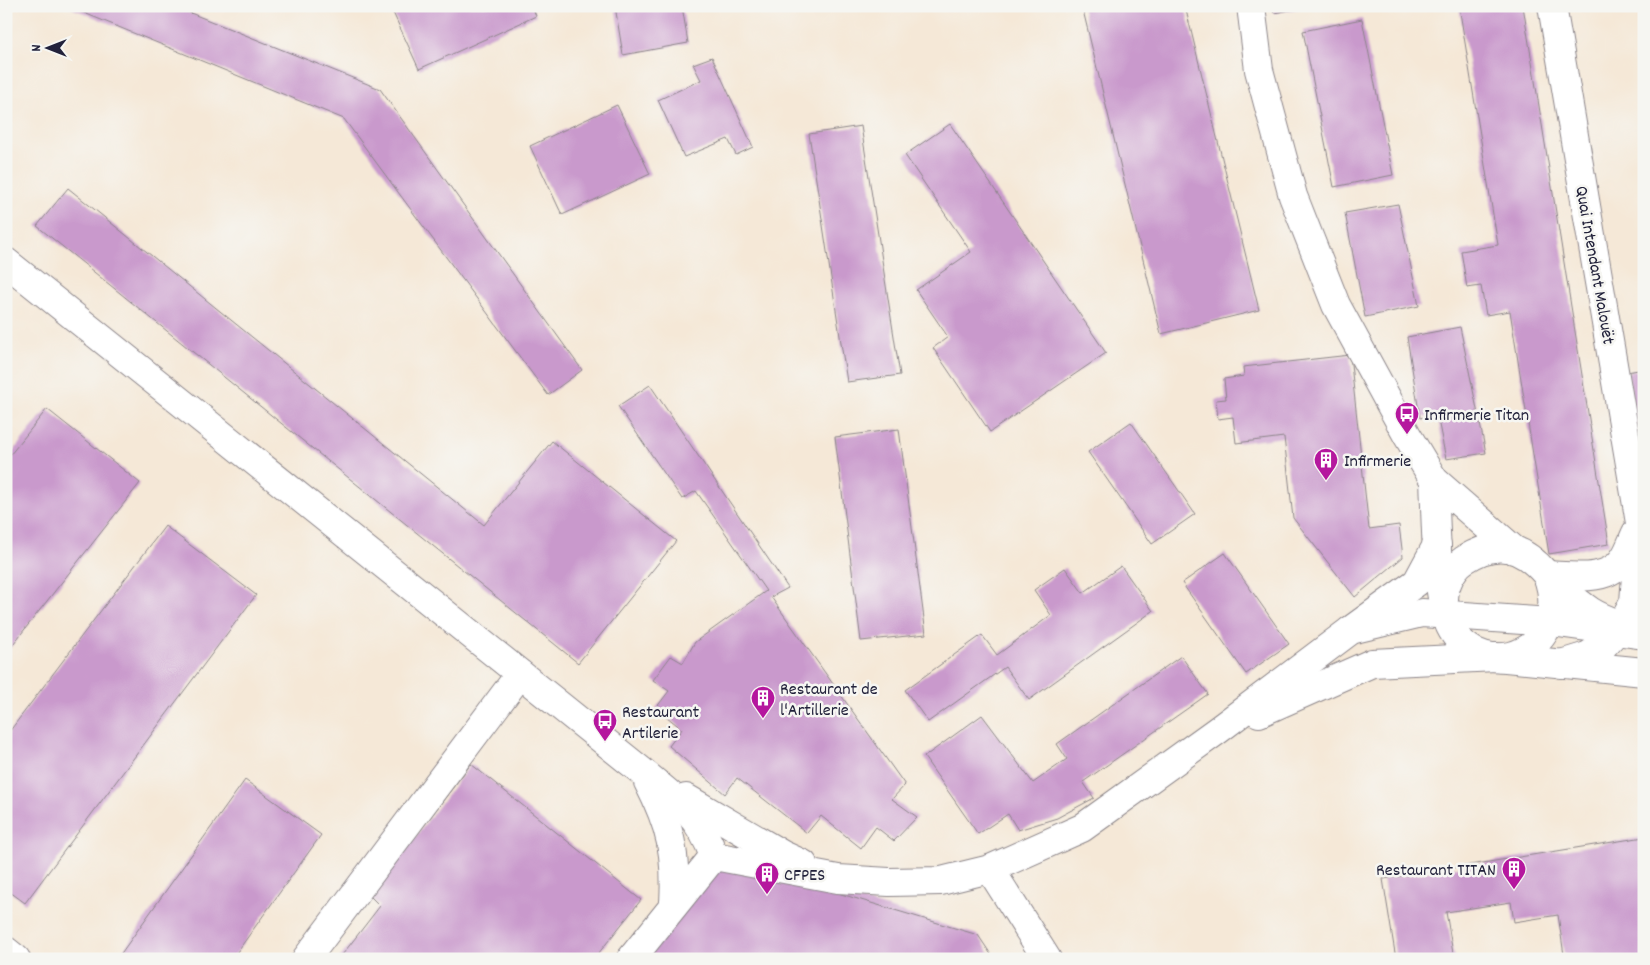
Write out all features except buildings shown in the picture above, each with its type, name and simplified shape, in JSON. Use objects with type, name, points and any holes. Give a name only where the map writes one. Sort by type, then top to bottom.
[{"type":"street","points":[[1251,6],[1259,70],[1296,205],[1336,305],[1407,436],[1434,480],[1513,548],[1527,554],[1538,563],[1547,575],[1591,612],[1632,631]]},
{"type":"street","name":"Quai Intendant Malouët","points":[[1552,6],[1642,526],[1632,631]]},
{"type":"street","points":[[6,262],[644,773],[694,816],[707,836],[714,856]]},
{"type":"street","points":[[1434,480],[1437,545],[1445,614],[1452,630],[1463,644],[1479,653],[1496,657],[1644,672]]},
{"type":"street","points":[[1547,575],[1597,576],[1614,569],[1624,559],[1642,526]]},
{"type":"street","points":[[714,856],[838,879],[889,882],[941,881],[990,869],[1082,828],[1218,730],[1417,582],[1437,545]]},
{"type":"street","points":[[1445,614],[1444,595],[1450,577],[1461,562],[1477,551],[1494,547],[1513,548]]},
{"type":"street","points":[[1218,730],[1372,663],[1513,656],[1529,648],[1542,637],[1550,622],[1554,606],[1553,590],[1547,575]]},
{"type":"street","points":[[1351,630],[1422,613],[1550,622],[1632,631]]},
{"type":"street","points":[[1561,664],[1587,656],[1632,631]]},
{"type":"street","points":[[306,959],[520,674]]},
{"type":"street","points":[[644,773],[784,855],[838,879]]},
{"type":"street","points":[[644,773],[662,809],[673,846],[676,871],[674,905]]},
{"type":"street","points":[[631,959],[714,856]]},
{"type":"street","points":[[990,869],[1047,959]]},
{"type":"street","points":[[6,951],[16,959]]},
{"type":"place","name":"Infirmerie Titan","points":[[1407,435]]},
{"type":"place","name":"Infirmerie","points":[[1326,481]]},
{"type":"place","name":"Restaurant de l'Artillerie","points":[[763,719]]},
{"type":"place","name":"Restaurant Artilerie","points":[[605,742]]},
{"type":"place","name":"Restaurant TITAN","points":[[1514,890]]},
{"type":"place","name":"CFPES","points":[[767,895]]}]
